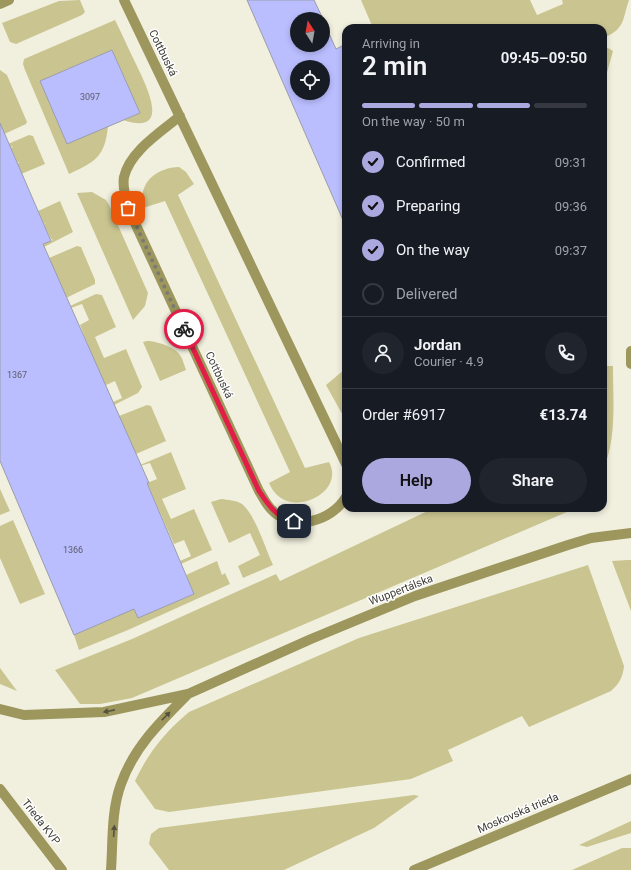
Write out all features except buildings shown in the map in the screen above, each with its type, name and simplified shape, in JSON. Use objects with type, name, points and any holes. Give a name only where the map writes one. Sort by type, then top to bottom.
[{"type":"street","points":[[0,4],[10,0]]},
{"type":"street","name":"Cottbuská","points":[[124,0],[342,456]]},
{"type":"street","name":"Cottbuská","points":[[180,116],[141,149],[127,168],[124,178],[124,188],[128,208],[259,491],[271,510],[285,519],[303,523],[324,518],[342,504]]},
{"type":"street","points":[[631,351],[631,364]]},
{"type":"street","name":"Wuppertálska","points":[[188,694],[311,639],[415,596],[591,538],[631,533]]},
{"type":"street","points":[[0,709],[24,715],[97,712],[188,694]]},
{"type":"street","points":[[111,870],[115,815],[120,785],[128,766],[152,730],[188,694]]},
{"type":"street","name":"Moskovská trieda","points":[[414,870],[631,779]]},
{"type":"street","name":"Trieda KVP","points":[[0,789],[62,870]]},
{"type":"shaded area","points":[[80,0],[85,12],[82,15],[16,44],[10,42],[2,23],[59,1]]},
{"type":"shaded area","points":[[361,0],[530,0],[537,15],[563,4],[562,0],[629,0],[622,24],[607,36],[607,24],[371,24]]},
{"type":"shaded area","points":[[115,20],[145,82],[152,105],[152,115],[148,121],[139,123],[123,120],[140,113],[112,50],[40,81],[67,144],[108,126],[104,145],[97,157],[86,166],[69,174],[25,70],[23,64],[24,59]]},
{"type":"shaded area","points":[[607,48],[613,51],[607,73]]},
{"type":"shaded area","points":[[0,70],[7,75],[27,122],[26,124],[0,136]]},
{"type":"shaded area","points":[[29,135],[33,136],[45,164],[14,177],[9,167],[20,162],[17,162],[11,148],[13,146],[2,150],[1,147]]},
{"type":"shaded area","points":[[179,167],[186,172],[194,184],[178,195],[305,468],[329,462],[332,473],[330,482],[325,491],[306,501],[295,502],[285,500],[276,494],[271,487],[269,483],[290,472],[165,201],[143,208],[143,191],[150,178],[163,170]]},
{"type":"shaded area","points":[[92,192],[106,200],[109,205],[148,293],[145,306],[133,320],[77,193]]},
{"type":"shaded area","points":[[60,201],[73,232],[44,247],[43,244],[53,240],[51,239],[44,225],[46,223],[44,224],[38,211]]},
{"type":"shaded area","points":[[77,246],[81,247],[95,280],[95,284],[66,298],[49,258]]},
{"type":"shaded area","points":[[96,294],[102,295],[116,327],[95,337],[104,358],[126,349],[142,387],[138,393],[114,405],[113,402],[122,398],[115,381],[104,386],[80,325],[89,320],[82,304],[71,308],[70,306]]},
{"type":"shaded area","points":[[147,341],[160,343],[174,349],[183,360],[186,370],[160,381],[143,342]]},
{"type":"shaded area","points":[[607,366],[613,366],[614,405],[610,445],[607,458]]},
{"type":"shaded area","points":[[342,372],[342,414],[326,385]]},
{"type":"shaded area","points":[[147,405],[151,406],[166,441],[136,454],[119,416]]},
{"type":"shaded area","points":[[171,452],[186,489],[162,499],[171,519],[194,509],[212,550],[181,564],[180,561],[191,556],[184,540],[174,544],[147,483],[157,479],[150,463],[140,466]]},
{"type":"shaded area","points":[[0,489],[10,511],[0,515]]},
{"type":"shaded area","points":[[221,499],[232,500],[242,504],[247,509],[256,524],[273,565],[243,578],[238,566],[260,555],[250,533],[229,543],[211,502]]},
{"type":"shaded area","points":[[426,512],[567,512],[132,698],[100,704],[80,704],[55,670],[132,639],[276,574],[280,581]]},
{"type":"shaded area","points":[[13,520],[45,594],[20,604],[0,558],[0,526]]},
{"type":"shaded area","points":[[631,560],[631,611],[612,561]]},
{"type":"shaded area","points":[[217,561],[222,575],[225,573],[230,584],[128,630],[79,650],[74,635],[118,616],[132,605],[138,618],[194,594],[186,575]]},
{"type":"shaded area","points":[[588,565],[624,666],[623,674],[620,680],[611,691],[529,727],[522,716],[448,750],[453,761],[411,779],[169,812],[155,809],[135,781],[151,752],[172,727],[189,712],[359,638]]},
{"type":"shaded area","points":[[0,668],[17,691],[0,684]]},
{"type":"shaded area","points":[[414,795],[419,796],[374,828],[284,870],[169,870],[149,844],[151,834],[159,828]]},
{"type":"shaded area","points":[[631,821],[631,833],[587,847],[579,845]]},
{"type":"shaded area","points":[[622,848],[631,848],[631,870],[572,870]]},
{"type":"way so far","points":[[128,208],[184,329]]},
{"type":"route","points":[[184,329],[259,491],[271,510],[285,519],[294,521]]}]
